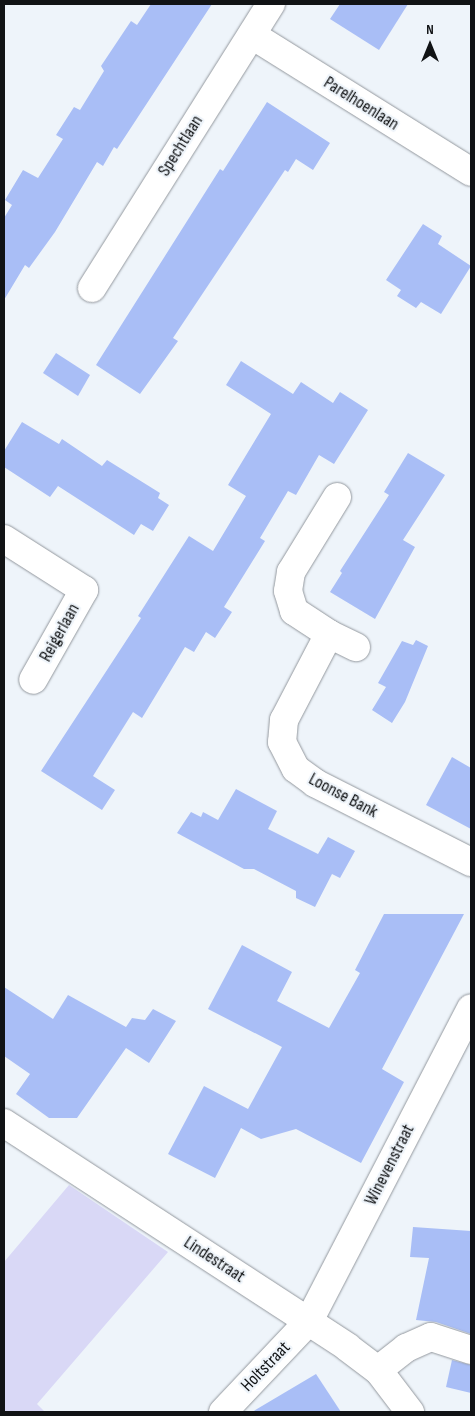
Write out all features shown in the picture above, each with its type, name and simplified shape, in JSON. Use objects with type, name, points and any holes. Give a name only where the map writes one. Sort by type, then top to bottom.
[{"type":"street","name":"Spechtlaan","points":[[92,288],[271,4]]},
{"type":"street","name":"Parelhoenlaan","points":[[252,35],[471,172]]},
{"type":"street","points":[[337,496],[291,572],[288,591],[294,611],[329,634],[356,647]]},
{"type":"street","name":"Reigerlaan","points":[[4,539],[84,590],[34,680]]},
{"type":"street","name":"Loonse Bank","points":[[329,634],[284,720],[282,742],[296,769],[315,783],[471,862]]},
{"type":"street","name":"Winevenstraat","points":[[309,1321],[471,1009]]},
{"type":"street","name":"Lindestraat","points":[[4,1123],[309,1321],[378,1370],[410,1412]]},
{"type":"street","name":"Holtstraat","points":[[223,1412],[309,1321]]},
{"type":"street","points":[[378,1370],[406,1348],[431,1337],[471,1350]]},
{"type":"shaded area","points":[[69,1185],[168,1252],[37,1404],[45,1412],[4,1412],[4,1262]]},
{"type":"building","points":[[151,4],[212,4],[117,149],[114,147],[103,166],[97,162],[55,232],[29,268],[25,265],[4,300],[4,218],[12,205],[5,200],[23,170],[38,178],[63,139],[56,135],[74,107],[80,110],[104,71],[101,66],[131,21],[137,25]]},
{"type":"building","points":[[340,4],[408,4],[379,50],[330,19]]},
{"type":"building","points":[[267,102],[330,143],[313,170],[296,159],[288,172],[285,170],[173,338],[178,341],[140,394],[96,365],[220,169],[223,171]]},
{"type":"building","points":[[423,224],[442,236],[438,244],[471,266],[441,314],[421,302],[416,308],[397,296],[401,290],[386,280]]},
{"type":"building","points":[[56,353],[90,375],[78,396],[43,373]]},
{"type":"building","points":[[241,361],[293,394],[301,382],[333,403],[340,392],[368,410],[334,464],[319,455],[296,495],[288,491],[260,538],[265,541],[224,607],[232,612],[215,638],[206,632],[194,652],[185,647],[142,718],[133,712],[93,776],[115,790],[102,810],[41,771],[141,618],[138,616],[189,536],[213,551],[246,496],[228,485],[271,414],[226,385]]},
{"type":"building","points":[[22,422],[59,444],[62,439],[102,466],[107,460],[160,493],[158,498],[169,505],[153,531],[141,524],[134,535],[58,486],[50,497],[4,467],[4,451]]},
{"type":"building","points":[[408,453],[445,475],[403,540],[415,547],[375,619],[330,592],[342,573],[340,571],[389,495],[384,492]]},
{"type":"building","points":[[416,640],[428,646],[405,702],[392,723],[372,710],[386,687],[378,683],[402,641],[413,645]]},
{"type":"building","points":[[452,757],[471,768],[471,829],[426,805]]},
{"type":"building","points":[[236,789],[277,811],[268,829],[318,854],[328,837],[355,851],[340,878],[332,874],[315,907],[296,898],[296,891],[254,869],[244,869],[177,833],[191,812],[201,817],[203,812],[218,820]]},
{"type":"building","points":[[384,914],[464,914],[382,1069],[404,1082],[361,1163],[296,1129],[261,1139],[241,1128],[215,1178],[168,1154],[204,1086],[248,1109],[282,1047],[208,1009],[242,945],[292,972],[277,1001],[329,1028],[360,973],[355,970]]},
{"type":"building","points":[[4,987],[53,1019],[68,995],[126,1027],[132,1018],[145,1020],[153,1009],[176,1021],[149,1063],[126,1048],[77,1118],[49,1118],[16,1094],[30,1074],[4,1056]]},
{"type":"building","points":[[413,1227],[471,1231],[471,1334],[436,1322],[416,1320],[429,1258],[410,1257]]},
{"type":"building","points":[[452,1360],[471,1365],[471,1393],[446,1387]]},
{"type":"building","points":[[316,1374],[341,1412],[252,1412]]}]
